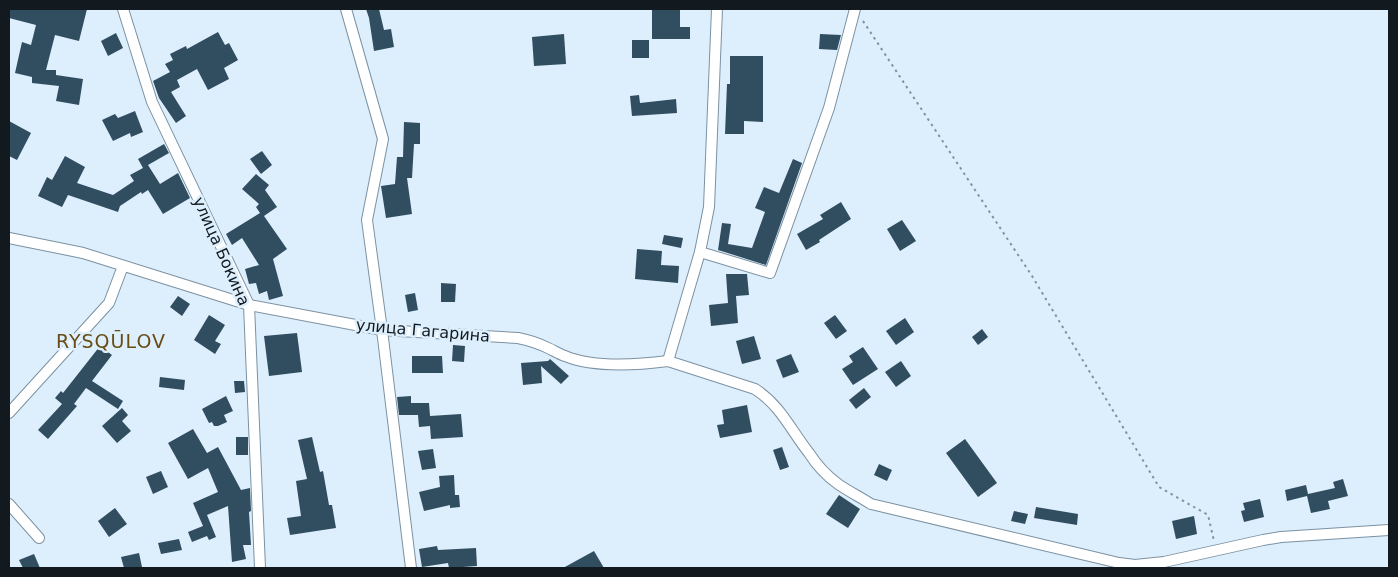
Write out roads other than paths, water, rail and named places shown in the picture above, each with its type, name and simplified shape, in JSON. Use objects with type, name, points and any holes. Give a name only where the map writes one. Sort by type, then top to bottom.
[{"type":"street","name":"улица Бокина","points":[[123,9],[152,102],[250,305],[260,568]]},
{"type":"street","points":[[346,9],[383,139],[367,220],[411,568]]},
{"type":"street","points":[[668,361],[700,252],[709,207],[717,9]]},
{"type":"street","points":[[700,252],[770,273],[830,108],[855,9]]},
{"type":"street","name":"улица Гагарина","points":[[9,238],[83,253],[250,305],[382,330],[518,338],[534,342],[581,362],[599,364],[668,361],[755,389],[766,396],[775,404],[809,454],[823,470],[836,483],[871,504],[1119,563],[1135,565],[1164,562],[1281,537],[1389,530]]},
{"type":"street","points":[[9,413],[109,303],[123,266]]},
{"type":"street","points":[[9,504],[39,538]]},
{"type":"district","name":"RYSQŪLOV","points":[[111,341]]}]
